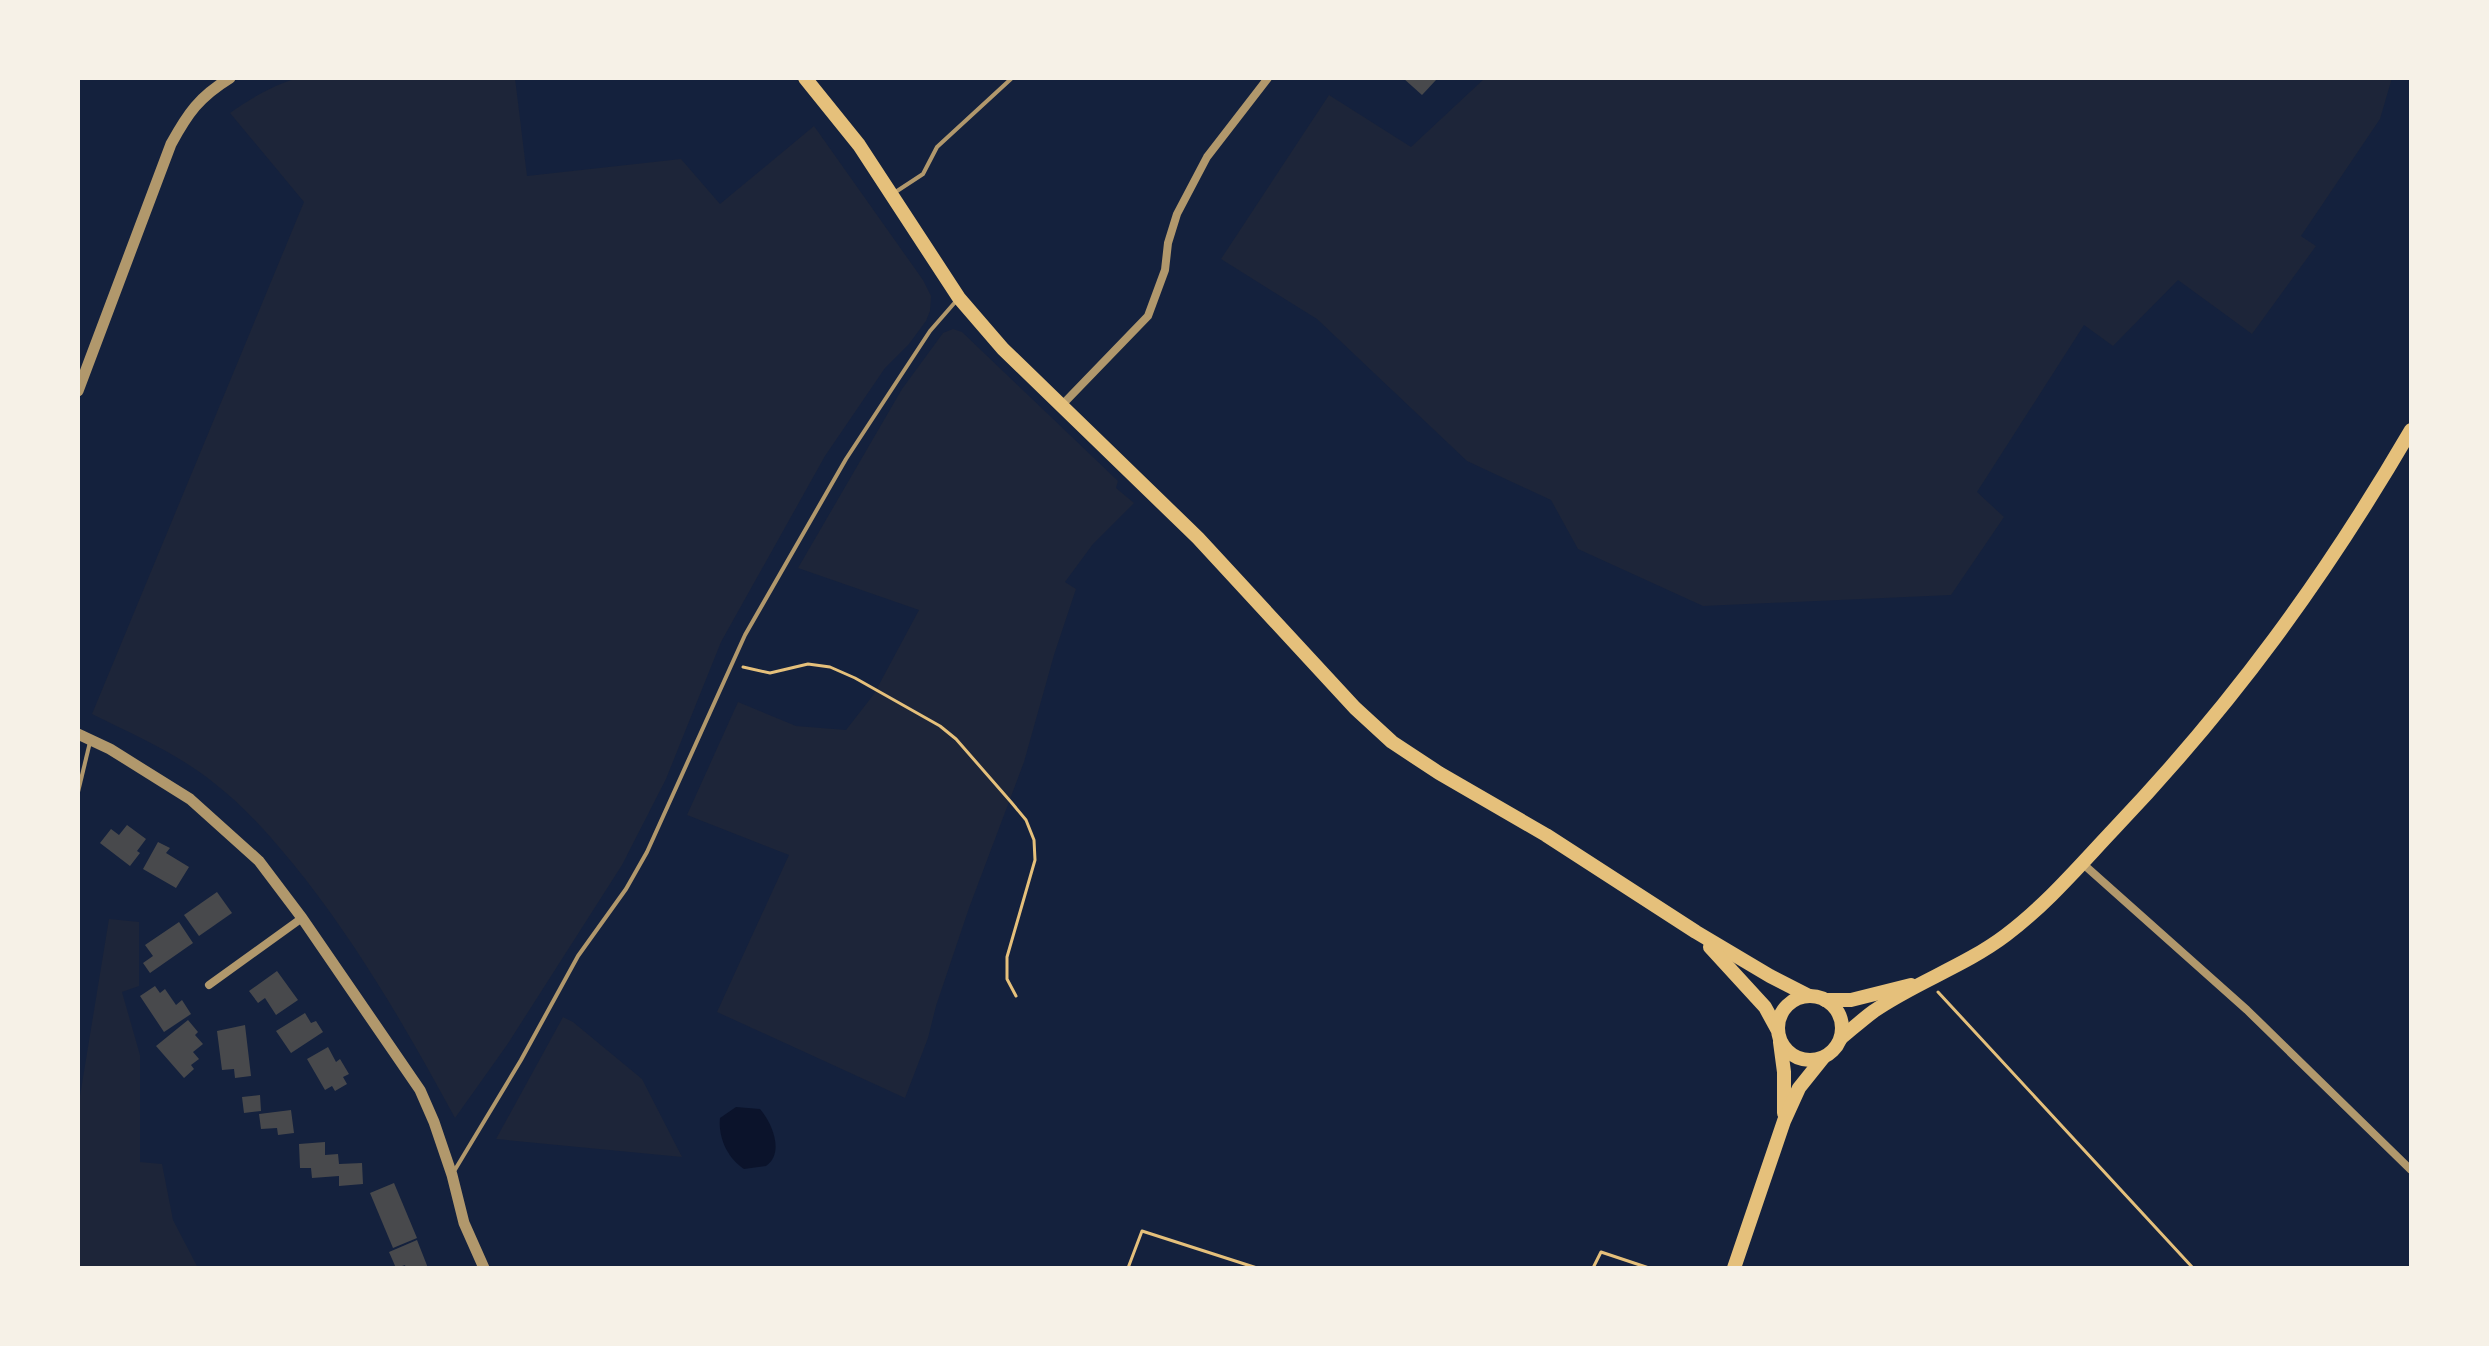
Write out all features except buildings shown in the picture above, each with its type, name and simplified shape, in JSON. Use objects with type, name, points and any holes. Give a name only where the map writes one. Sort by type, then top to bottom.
[{"type":"main road","points":[[805,78],[832,108],[959,298],[1003,349],[1198,538],[1355,708],[1392,742],[1546,835],[1696,932],[1809,996],[1825,1000],[1851,1000],[1928,981]]},
{"type":"main road","points":[[1696,932],[1765,1007],[1778,1035],[1794,1057],[1813,1061],[1831,1053],[1841,1038],[1875,1011],[1971,959],[2007,934],[2048,900],[2197,739],[2258,664],[2358,519],[2411,430]]},
{"type":"main road","points":[[1784,1121],[1784,1072],[1778,1019],[1790,1003],[1809,996]]},
{"type":"main road","points":[[1825,1000],[1840,1016],[1841,1038]]},
{"type":"main road","points":[[1734,1268],[1784,1121],[1799,1088],[1823,1058]]},
{"type":"street","points":[[78,391],[171,144],[191,108],[230,78]]},
{"type":"street","points":[[1061,406],[1148,316],[1165,270],[1168,243],[1177,214],[1207,157],[1268,78]]},
{"type":"street","points":[[78,734],[151,772],[190,799],[259,861],[420,1090],[452,1175],[464,1223],[484,1268]]},
{"type":"street","points":[[2082,863],[2247,1010],[2411,1170]]},
{"type":"street","points":[[209,985],[302,918]]},
{"type":"lane","points":[[892,194],[923,174],[937,147],[1012,78]]},
{"type":"lane","points":[[452,1175],[521,1060],[578,956],[626,889],[647,852],[745,635],[879,405],[930,331],[959,298]]},
{"type":"lane","points":[[78,792],[91,739]]},
{"type":"path","points":[[733,662],[752,671],[770,673],[808,664],[819,665],[855,678],[940,726],[956,739],[1011,802],[1026,820],[1034,840],[1035,860],[1007,957],[1007,979],[1016,996]]},
{"type":"path","points":[[1928,981],[2193,1268]]},
{"type":"path","points":[[1128,1268],[1142,1231],[1257,1268]]},
{"type":"path","points":[[1593,1268],[1601,1252],[1649,1268]]},
{"type":"shaded area","points":[[297,78],[515,78],[527,176],[681,159],[720,204],[814,126],[923,280],[931,296],[926,321],[885,368],[825,456],[721,642],[666,779],[622,865],[507,1045],[455,1118],[367,966],[306,880],[263,828],[200,772],[155,745],[92,714],[304,202],[230,113],[262,93]]},
{"type":"shaded area","points":[[1485,78],[2392,78],[2380,119],[2301,236],[2316,246],[2252,334],[2178,280],[2113,346],[2084,325],[1977,492],[2004,517],[1951,595],[1703,606],[1578,549],[1551,500],[1467,461],[1317,319],[1221,259],[1329,95],[1411,147]]},
{"type":"shaded area","points":[[953,329],[962,332],[1118,481],[1116,488],[1134,503],[1093,544],[1065,582],[1076,589],[1024,762],[969,908],[928,1038],[905,1098],[717,1012],[789,855],[687,815],[738,702],[796,726],[846,730],[874,694],[919,610],[798,568],[902,389],[943,333]]},
{"type":"shaded area","points":[[109,919],[139,922],[139,986],[122,992],[140,1055],[140,1162],[162,1164],[173,1220],[198,1268],[78,1268],[78,1108]]},
{"type":"shaded area","points":[[563,1017],[642,1079],[682,1157],[496,1139]]},
{"type":"shaded area","points":[[736,1107],[760,1109],[769,1122],[776,1146],[772,1160],[766,1166],[744,1169],[725,1146],[720,1118]]}]
